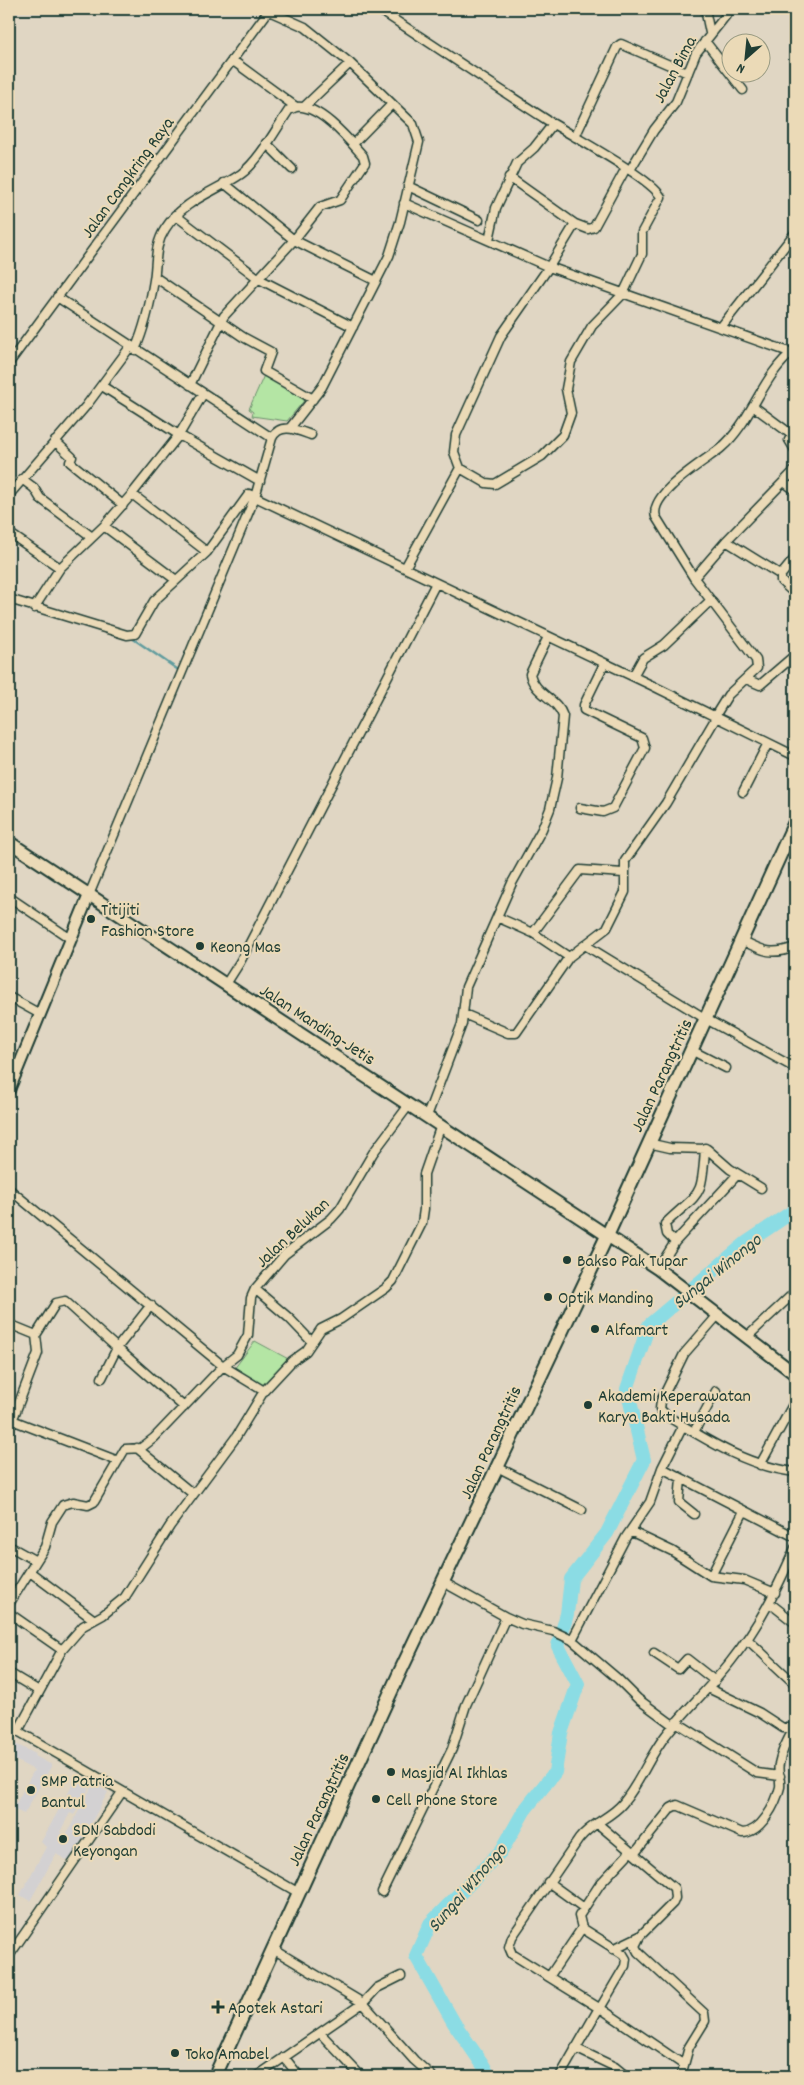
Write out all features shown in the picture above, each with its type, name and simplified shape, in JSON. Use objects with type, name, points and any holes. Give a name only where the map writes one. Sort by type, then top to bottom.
[{"type":"main road","name":"Jalan Parangtritis","points":[[214,2076],[443,1582],[607,1236],[741,940],[792,839],[795,822]]},
{"type":"main road","name":"Jalan Manding-Jetis","points":[[9,842],[658,1269],[795,1374]]},
{"type":"street","points":[[378,9],[553,124],[628,169],[661,197],[642,232],[642,254],[623,294],[592,326],[571,362],[566,389],[570,404],[570,421],[558,442],[542,456],[495,484],[486,483],[460,468],[455,458],[454,445],[466,408],[501,336],[549,267],[575,224],[509,177]]},
{"type":"street","points":[[705,9],[710,33]]},
{"type":"street","name":"Jalan Bima","points":[[575,224],[588,229],[594,227],[628,169],[654,130],[676,102],[696,53],[731,9]]},
{"type":"street","points":[[269,10],[305,27],[350,63],[413,124],[419,136],[396,239],[353,327],[313,399],[290,428]]},
{"type":"street","name":"Jalan Cangkring Raya","points":[[9,364],[269,10]]},
{"type":"street","points":[[705,41],[742,90]]},
{"type":"street","points":[[576,138],[617,47],[621,44],[688,74]]},
{"type":"street","points":[[232,60],[296,106]]},
{"type":"street","points":[[305,106],[350,63]]},
{"type":"street","points":[[353,144],[392,104]]},
{"type":"street","points":[[9,495],[132,348],[147,319],[155,277],[155,254],[160,238],[175,215],[191,202],[247,169],[289,110],[296,106],[305,106],[330,123],[353,144],[365,159],[363,168],[340,200],[320,207],[294,240],[221,322],[190,385]]},
{"type":"street","points":[[488,240],[496,208],[509,177],[520,159],[534,148],[553,124]]},
{"type":"street","points":[[266,143],[292,169]]},
{"type":"street","points":[[224,183],[294,240],[376,281]]},
{"type":"street","points":[[408,186],[479,220]]},
{"type":"street","points":[[404,203],[549,267],[794,352],[778,368],[723,446],[688,471],[656,504],[656,517],[694,578],[756,660],[757,668],[728,695],[666,803],[628,856],[624,873],[625,892],[611,922],[604,932],[569,957],[516,1033],[508,1033],[464,1014]]},
{"type":"street","points":[[175,215],[259,279],[353,327]]},
{"type":"street","points":[[721,327],[795,233]]},
{"type":"street","points":[[155,277],[221,322],[271,352],[264,371],[313,399]]},
{"type":"street","points":[[57,297],[132,348],[272,438]]},
{"type":"street","points":[[102,386],[179,435],[260,481]]},
{"type":"street","points":[[34,608],[60,568],[123,505],[179,435],[203,394]]},
{"type":"street","points":[[753,406],[794,432],[790,444],[795,450]]},
{"type":"street","points":[[9,1090],[255,497],[272,438],[277,431],[290,428],[311,435]]},
{"type":"street","points":[[55,440],[72,457],[70,462],[123,505]]},
{"type":"street","points":[[406,568],[460,468]]},
{"type":"street","points":[[694,578],[726,541],[795,470]]},
{"type":"street","points":[[22,478],[34,488],[40,498],[92,537]]},
{"type":"street","points":[[784,482],[795,490]]},
{"type":"street","points":[[132,494],[207,552]]},
{"type":"street","points":[[9,599],[131,636],[137,631],[148,609],[207,552],[249,494],[716,716],[795,756]]},
{"type":"street","points":[[104,526],[176,580]]},
{"type":"street","points":[[9,533],[60,568]]},
{"type":"street","points":[[726,541],[781,575]]},
{"type":"street","points":[[795,558],[781,575],[781,583],[795,594]]},
{"type":"street","points":[[226,984],[240,962],[436,583]]},
{"type":"street","points":[[632,676],[644,658],[677,634],[711,600]]},
{"type":"street","points":[[427,1116],[462,1024],[466,987],[512,883],[542,829],[554,791],[563,716],[557,705],[535,687],[530,674],[548,637]]},
{"type":"street","points":[[746,679],[760,686],[795,654]]},
{"type":"street","points":[[580,808],[603,812],[613,808],[645,748],[642,738],[584,710],[584,705],[604,664]]},
{"type":"street","points":[[743,792],[768,744]]},
{"type":"street","points":[[533,933],[580,870],[624,873]]},
{"type":"street","points":[[9,897],[71,939]]},
{"type":"street","points":[[497,917],[533,933],[569,957]]},
{"type":"street","points":[[741,940],[770,952],[783,951],[795,947]]},
{"type":"street","points":[[585,945],[706,1019],[795,1068]]},
{"type":"street","points":[[9,997],[40,1014]]},
{"type":"street","points":[[691,1050],[726,1068]]},
{"type":"street","name":"Jalan Belukan","points":[[118,1461],[125,1450],[137,1448],[154,1438],[209,1383],[223,1366],[237,1355],[248,1335],[251,1298],[255,1289],[284,1254],[331,1219],[340,1209],[373,1153],[409,1105]]},
{"type":"street","points":[[18,1731],[62,1650],[78,1630],[109,1611],[127,1595],[193,1494],[236,1437],[264,1392],[292,1361],[306,1351],[321,1329],[341,1319],[386,1288],[393,1281],[422,1223],[424,1174],[441,1125]]},
{"type":"street","points":[[648,1143],[670,1148],[704,1148],[738,1174],[761,1188]]},
{"type":"street","points":[[675,1242],[667,1234],[665,1227],[680,1210],[693,1200],[701,1189],[704,1148]]},
{"type":"street","points":[[658,1269],[675,1242],[738,1174]]},
{"type":"street","points":[[9,1189],[223,1366],[264,1392]]},
{"type":"street","points":[[255,1289],[289,1318],[312,1342]]},
{"type":"street","points":[[746,1337],[795,1292]]},
{"type":"street","points":[[9,1429],[38,1354],[36,1335],[56,1303],[65,1301],[184,1407]]},
{"type":"street","points":[[102,1378],[117,1348],[151,1305]]},
{"type":"street","points":[[718,1315],[684,1354],[661,1401],[663,1412],[683,1426],[730,1453],[760,1465],[795,1472]]},
{"type":"street","points":[[9,1324],[36,1335]]},
{"type":"street","points":[[694,1432],[716,1391]]},
{"type":"street","points":[[760,1465],[795,1401]]},
{"type":"street","points":[[9,1604],[48,1541],[52,1522],[63,1505],[73,1502],[88,1505],[94,1502],[118,1461],[12,1420]]},
{"type":"street","points":[[571,1639],[626,1537],[632,1532],[650,1502],[662,1468],[683,1426]]},
{"type":"street","points":[[137,1448],[193,1494]]},
{"type":"street","points":[[497,1467],[582,1510]]},
{"type":"street","points":[[662,1468],[795,1537]]},
{"type":"street","points":[[681,1479],[679,1502],[694,1514]]},
{"type":"street","points":[[711,1576],[744,1511]]},
{"type":"street","points":[[632,1532],[672,1551],[711,1576],[744,1580],[775,1593]]},
{"type":"street","points":[[9,1546],[36,1561]]},
{"type":"street","points":[[684,2065],[598,2006],[515,1956],[509,1947],[514,1932],[586,1830],[615,1811],[627,1798],[649,1759],[675,1723],[715,1681],[747,1638],[770,1604],[795,1548]]},
{"type":"street","points":[[30,1572],[94,1619]]},
{"type":"street","points":[[443,1582],[506,1617],[522,1624],[553,1631],[571,1639],[618,1679],[638,1700],[758,1773],[780,1776]]},
{"type":"street","points":[[770,1604],[795,1623]]},
{"type":"street","points":[[9,1613],[62,1650]]},
{"type":"street","points":[[382,1892],[452,1749],[466,1705],[506,1617]]},
{"type":"street","points":[[747,1638],[795,1684]]},
{"type":"street","points":[[654,1653],[678,1669],[687,1659],[715,1681]]},
{"type":"street","points":[[9,1673],[39,1691]]},
{"type":"street","points":[[560,2076],[627,1962],[625,1956],[582,1928],[579,1916],[603,1880],[633,1852],[671,1808],[677,1806],[742,1833],[748,1833],[758,1828],[776,1799],[780,1786],[780,1759],[795,1728],[784,1728],[760,1713],[708,1688]]},
{"type":"street","points":[[9,1726],[299,1893]]},
{"type":"street","points":[[9,1956],[122,1792]]},
{"type":"street","points":[[597,1823],[671,1884],[676,1893],[673,1903],[640,1936],[636,1943],[636,1950],[704,2013],[705,2021],[689,2047],[681,2076]]},
{"type":"street","points":[[548,1882],[584,1908]]},
{"type":"street","points":[[549,1977],[582,1928]]},
{"type":"street","points":[[613,1949],[640,1936]]},
{"type":"street","points":[[273,1949],[363,2003],[414,2060],[432,2076]]},
{"type":"street","points":[[257,2076],[321,2034],[363,2003],[377,1988],[401,1976]]},
{"type":"street","points":[[321,2034],[361,2076]]},
{"type":"street","points":[[575,2048],[614,2067],[626,2076]]},
{"type":"street","points":[[284,2057],[299,2076]]},
{"type":"shaded area","name":"SMP Patria Bantul","points":[[9,1741],[36,1754],[35,1756],[52,1765],[24,1814],[13,1809],[34,1770],[9,1757]]},
{"type":"shaded area","name":"SDN Sabdodi Keyongan","points":[[78,1775],[92,1783],[74,1815],[70,1813],[60,1832],[66,1835],[93,1784],[108,1792],[70,1862],[56,1854],[30,1901],[20,1895],[46,1847],[41,1842]]},
{"type":"green space","points":[[265,373],[307,397],[287,421],[252,416],[253,412],[249,409]]},
{"type":"green space","points":[[255,1341],[292,1361],[265,1389],[234,1369]]},
{"type":"waterway","points":[[12,604],[33,610]]},
{"type":"waterway","points":[[132,638],[177,669]]},
{"type":"waterway","name":"Sungai WInongo","points":[[489,2076],[454,2023],[416,1956],[430,1924],[502,1850],[524,1811],[555,1772],[561,1733],[578,1684],[558,1646],[567,1614],[571,1579],[607,1533],[644,1460],[627,1389],[649,1325],[746,1243],[795,1210]]},
{"type":"place","name":"Titijiti Fashion Store","points":[[91,919]]},
{"type":"place","name":"Keong Mas","points":[[200,946]]},
{"type":"place","name":"Bakso Pak Tupar","points":[[567,1260]]},
{"type":"place","name":"Optik Manding","points":[[548,1297]]},
{"type":"place","name":"Alfamart","points":[[595,1329]]},
{"type":"place","name":"Akademi Keperawatan Karya Bakti Husada","points":[[588,1405]]},
{"type":"place","name":"Masjid Al Ikhlas","points":[[391,1772]]},
{"type":"place","name":"SMP Patria Bantul","points":[[31,1790]]},
{"type":"place","name":"Cell Phone Store","points":[[376,1799]]},
{"type":"place","name":"SDN Sabdodi Keyongan","points":[[63,1839]]},
{"type":"place","name":"Apotek Astari","points":[[218,2007]]},
{"type":"place","name":"Toko Amabel","points":[[175,2053]]},
{"type":"water label","name":"Sungai Winongo","points":[[716,1270]]}]
